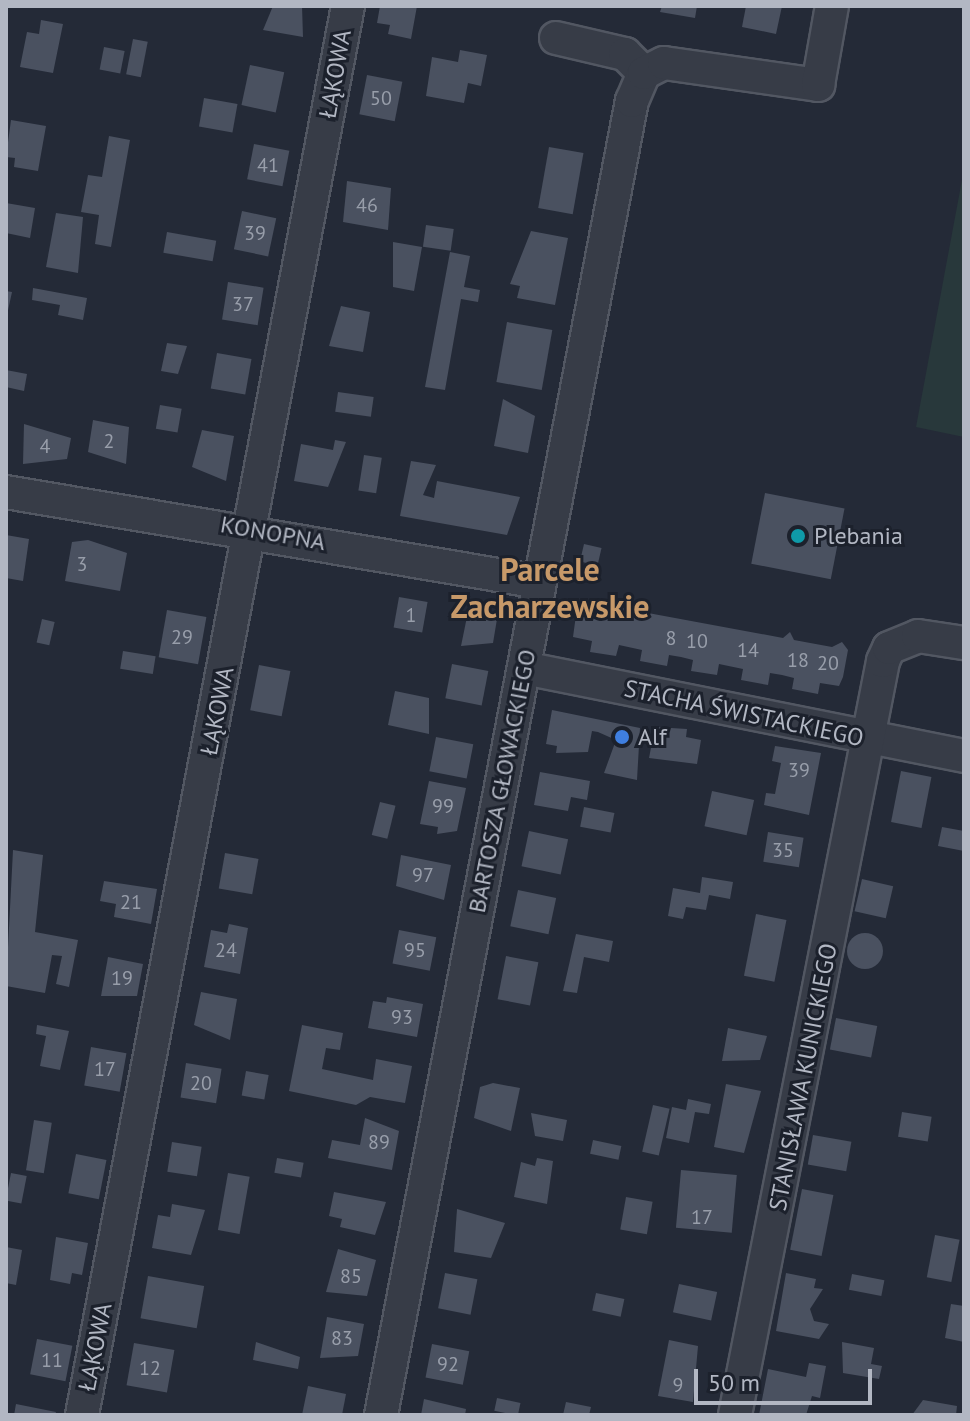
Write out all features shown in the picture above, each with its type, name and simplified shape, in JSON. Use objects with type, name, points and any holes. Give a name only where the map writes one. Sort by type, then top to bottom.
[{"type":"street","name":"ŁĄKOWA","points":[[82,1415],[252,529],[348,6]]},
{"type":"street","points":[[556,38],[625,54],[644,73],[664,63],[818,85],[832,6]]},
{"type":"street","name":"BARTOSZA GŁOWACKIEGO","points":[[381,1415],[632,101],[644,73]]},
{"type":"street","name":"KONOPNA","points":[[6,492],[252,529],[539,582]]},
{"type":"street","name":"STANISŁAWA KUNICKIEGO","points":[[735,1415],[889,648],[918,636],[964,643]]},
{"type":"street","name":"STACHA ŚWISTACKIEGO","points":[[524,668],[870,740],[964,756]]},
{"type":"shaded area","points":[[964,169],[964,437],[916,427]]},
{"type":"building","points":[[273,6],[302,6],[303,37],[263,30]]},
{"type":"building","points":[[380,6],[417,6],[411,39],[388,34],[390,25],[377,23]]},
{"type":"building","points":[[662,6],[697,6],[695,18],[660,12]]},
{"type":"building","points":[[746,6],[782,6],[776,34],[742,27]]},
{"type":"building","points":[[41,20],[63,24],[53,73],[20,67],[27,32],[39,34]]},
{"type":"building","points":[[133,39],[148,42],[141,77],[126,74]]},
{"type":"building","points":[[104,47],[125,51],[120,74],[100,70]]},
{"type":"building","points":[[460,50],[487,55],[481,86],[468,83],[464,103],[426,96],[432,57],[458,62]]},
{"type":"building","points":[[250,65],[284,72],[276,112],[241,105]]},
{"type":"building","points":[[367,75],[402,82],[395,121],[359,114]]},
{"type":"building","points":[[204,98],[237,104],[232,132],[199,127]]},
{"type":"building","points":[[11,120],[46,126],[38,171],[14,167],[15,158],[6,157]]},
{"type":"building","points":[[109,136],[130,140],[111,247],[95,244],[99,215],[81,212],[88,175],[102,177]]},
{"type":"building","points":[[254,144],[289,151],[282,186],[247,179]]},
{"type":"building","points":[[549,147],[583,153],[573,214],[538,208]]},
{"type":"building","points":[[347,181],[391,188],[388,230],[343,222]]},
{"type":"building","points":[[6,203],[35,208],[30,238],[6,233]]},
{"type":"building","points":[[242,211],[276,218],[268,256],[234,249]]},
{"type":"building","points":[[56,213],[83,217],[78,273],[46,267]]},
{"type":"building","points":[[426,225],[454,229],[451,251],[423,247]]},
{"type":"building","points":[[531,231],[568,238],[555,305],[517,298],[520,286],[510,284]]},
{"type":"building","points":[[167,232],[216,241],[213,261],[163,253]]},
{"type":"building","points":[[393,242],[422,247],[414,291],[393,287]]},
{"type":"building","points":[[450,252],[470,256],[464,287],[480,290],[478,302],[461,299],[445,390],[425,387]]},
{"type":"building","points":[[228,282],[264,288],[258,325],[222,320]]},
{"type":"building","points":[[33,288],[87,298],[83,320],[58,315],[60,305],[32,300]]},
{"type":"building","points":[[6,291],[12,292],[7,315],[6,315]]},
{"type":"building","points":[[341,306],[370,312],[363,352],[329,346]]},
{"type":"building","points":[[507,322],[552,330],[542,390],[496,382]]},
{"type":"building","points":[[167,343],[187,346],[178,374],[161,371]]},
{"type":"building","points":[[217,353],[251,359],[245,395],[211,388]]},
{"type":"building","points":[[6,370],[27,374],[24,391],[6,387]]},
{"type":"building","points":[[338,392],[374,397],[371,417],[335,412]]},
{"type":"building","points":[[503,399],[535,416],[528,453],[494,446]]},
{"type":"building","points":[[160,405],[182,409],[177,432],[156,429]]},
{"type":"building","points":[[93,420],[129,427],[126,464],[88,452]]},
{"type":"building","points":[[24,424],[71,438],[67,459],[23,464]]},
{"type":"building","points":[[202,430],[234,436],[226,481],[192,467]]},
{"type":"building","points":[[335,440],[346,442],[328,487],[294,481],[301,444],[333,450]]},
{"type":"building","points":[[364,455],[382,458],[376,493],[358,491]]},
{"type":"building","points":[[411,461],[436,465],[423,495],[434,498],[437,481],[520,497],[507,535],[400,516]]},
{"type":"building","name":"Plebania","points":[[765,493],[845,508],[831,579],[751,564]]},
{"type":"building","points":[[6,535],[29,539],[23,581],[6,578]]},
{"type":"building","points":[[88,540],[127,553],[120,591],[65,581],[72,542]]},
{"type":"building","points":[[584,544],[602,548],[597,566],[580,562]]},
{"type":"building","points":[[399,597],[428,602],[422,633],[394,628]]},
{"type":"building","points":[[578,600],[783,638],[790,632],[794,640],[832,647],[842,642],[848,650],[843,677],[839,686],[820,683],[818,694],[792,689],[794,678],[782,675],[770,673],[768,685],[741,680],[743,669],[719,664],[717,675],[691,671],[693,660],[681,657],[669,655],[667,666],[640,661],[642,650],[619,645],[616,656],[590,652],[592,641],[573,637]]},
{"type":"building","points":[[469,607],[498,613],[493,643],[461,646]]},
{"type":"building","points":[[167,610],[206,617],[198,664],[159,657]]},
{"type":"building","points":[[42,619],[55,622],[49,645],[37,642]]},
{"type":"building","points":[[123,651],[156,656],[153,674],[120,669]]},
{"type":"building","points":[[452,664],[488,671],[482,705],[445,698]]},
{"type":"building","points":[[259,665],[290,671],[282,716],[250,710]]},
{"type":"building","points":[[395,691],[429,698],[429,734],[388,725]]},
{"type":"building","points":[[552,710],[640,728],[637,780],[604,773],[616,740],[598,732],[592,731],[588,752],[556,753],[557,746],[546,744]]},
{"type":"building","points":[[655,727],[687,729],[686,737],[701,740],[697,764],[649,758]]},
{"type":"building","points":[[436,737],[473,744],[467,779],[429,771]]},
{"type":"building","points":[[775,746],[821,753],[809,815],[764,805],[766,793],[775,794],[781,763],[772,761]]},
{"type":"building","points":[[901,771],[931,777],[922,828],[891,822]]},
{"type":"building","points":[[540,772],[590,781],[587,800],[571,797],[568,811],[534,805]]},
{"type":"building","points":[[429,781],[466,788],[457,831],[437,834],[438,827],[420,824]]},
{"type":"building","points":[[712,791],[754,800],[747,835],[705,826]]},
{"type":"building","points":[[380,802],[396,806],[387,839],[372,835]]},
{"type":"building","points":[[584,807],[614,813],[611,833],[580,827]]},
{"type":"building","points":[[942,827],[964,831],[964,851],[938,846]]},
{"type":"building","points":[[529,831],[568,839],[561,875],[522,866]]},
{"type":"building","points":[[768,832],[804,838],[799,867],[763,862]]},
{"type":"building","points":[[13,850],[43,855],[35,932],[78,940],[69,987],[56,984],[62,956],[52,955],[45,993],[6,986]]},
{"type":"building","points":[[225,853],[258,859],[252,894],[219,888]]},
{"type":"building","points":[[401,855],[451,865],[444,900],[396,886]]},
{"type":"building","points":[[702,877],[733,882],[730,899],[709,895],[706,910],[686,907],[683,919],[668,916],[673,888],[700,893]]},
{"type":"building","points":[[862,879],[893,886],[886,918],[855,911]]},
{"type":"building","points":[[104,881],[157,889],[151,924],[114,917],[116,904],[100,901]]},
{"type":"building","points":[[518,890],[556,898],[548,934],[510,926]]},
{"type":"building","points":[[756,914],[786,920],[774,982],[744,976]]},
{"type":"building","points":[[229,924],[248,928],[240,974],[204,967],[211,930],[227,933]]},
{"type":"building","points":[[399,930],[436,937],[430,971],[393,963]]},
{"type":"building","points":[[865,933],[878,938],[883,951],[878,964],[865,969],[852,964],[847,951],[852,938]]},
{"type":"building","points":[[576,934],[613,941],[609,962],[584,957],[577,993],[563,991]]},
{"type":"building","points":[[506,956],[538,962],[530,1005],[498,999]]},
{"type":"building","points":[[108,957],[143,964],[137,996],[101,996]]},
{"type":"building","points":[[201,992],[237,999],[230,1040],[194,1025]]},
{"type":"building","points":[[387,997],[423,1004],[417,1037],[368,1028],[373,1001],[386,1003]]},
{"type":"building","points":[[836,1018],[877,1026],[871,1057],[830,1049]]},
{"type":"building","points":[[37,1025],[69,1031],[60,1070],[40,1066],[46,1036],[36,1034]]},
{"type":"building","points":[[302,1025],[343,1033],[340,1050],[326,1048],[322,1069],[373,1080],[376,1059],[412,1066],[405,1103],[370,1097],[356,1105],[289,1091]]},
{"type":"building","points":[[728,1028],[767,1036],[760,1060],[722,1061]]},
{"type":"building","points":[[91,1047],[126,1053],[120,1092],[84,1085]]},
{"type":"building","points":[[186,1063],[222,1069],[216,1103],[181,1098]]},
{"type":"building","points":[[246,1071],[269,1075],[264,1100],[242,1096]]},
{"type":"building","points":[[493,1083],[520,1088],[511,1131],[474,1118],[480,1087]]},
{"type":"building","points":[[726,1084],[761,1091],[744,1153],[714,1147]]},
{"type":"building","points":[[688,1099],[711,1104],[709,1114],[695,1112],[689,1143],[666,1138],[672,1107],[686,1110]]},
{"type":"building","points":[[653,1105],[670,1109],[659,1156],[642,1152]]},
{"type":"building","points":[[902,1112],[932,1117],[928,1141],[898,1137]]},
{"type":"building","points":[[531,1113],[567,1120],[563,1141],[535,1136]]},
{"type":"building","points":[[365,1118],[399,1131],[392,1170],[328,1158],[332,1140],[360,1145]]},
{"type":"building","points":[[34,1120],[52,1123],[44,1173],[26,1170]]},
{"type":"building","points":[[813,1135],[851,1142],[846,1171],[808,1165]]},
{"type":"building","points":[[593,1140],[621,1146],[618,1160],[590,1154]]},
{"type":"building","points":[[172,1142],[202,1147],[197,1176],[167,1172]]},
{"type":"building","points":[[76,1154],[106,1160],[99,1199],[68,1193]]},
{"type":"building","points":[[277,1158],[304,1163],[301,1177],[274,1173]]},
{"type":"building","points":[[537,1158],[553,1161],[547,1204],[514,1197],[521,1162],[535,1166]]},
{"type":"building","points":[[681,1170],[737,1175],[732,1233],[676,1228]]},
{"type":"building","points":[[11,1173],[27,1176],[21,1204],[6,1201]]},
{"type":"building","points":[[228,1173],[250,1177],[240,1234],[218,1230]]},
{"type":"building","points":[[802,1189],[833,1195],[822,1256],[790,1250]]},
{"type":"building","points":[[334,1192],[386,1202],[375,1235],[340,1227],[342,1219],[329,1216]]},
{"type":"building","points":[[626,1197],[653,1202],[647,1234],[620,1229]]},
{"type":"building","points":[[172,1204],[205,1210],[191,1255],[152,1248],[158,1215],[170,1217]]},
{"type":"building","points":[[457,1209],[505,1223],[491,1258],[454,1252]]},
{"type":"building","points":[[935,1235],[960,1240],[951,1282],[927,1277]]},
{"type":"building","points":[[56,1237],[88,1243],[82,1275],[72,1273],[70,1284],[50,1280]]},
{"type":"building","points":[[6,1247],[22,1250],[16,1285],[6,1283]]},
{"type":"building","points":[[338,1249],[376,1260],[367,1296],[326,1292]]},
{"type":"building","points":[[445,1273],[477,1279],[471,1315],[438,1308]]},
{"type":"building","points":[[786,1273],[816,1279],[814,1288],[823,1289],[810,1309],[814,1321],[829,1324],[819,1339],[776,1331]]},
{"type":"building","points":[[852,1274],[884,1280],[881,1296],[849,1290]]},
{"type":"building","points":[[148,1276],[204,1286],[197,1328],[141,1318]]},
{"type":"building","points":[[679,1284],[717,1292],[711,1320],[673,1312]]},
{"type":"building","points":[[596,1293],[624,1299],[621,1317],[592,1311]]},
{"type":"building","points":[[951,1304],[964,1306],[964,1342],[945,1338]]},
{"type":"building","points":[[327,1317],[364,1324],[358,1356],[320,1358]]},
{"type":"building","points":[[37,1339],[72,1346],[65,1381],[30,1374]]},
{"type":"building","points":[[669,1340],[698,1346],[693,1402],[658,1396]]},
{"type":"building","points":[[256,1342],[300,1357],[298,1369],[253,1360]]},
{"type":"building","points":[[842,1342],[874,1348],[871,1364],[882,1366],[879,1379],[843,1373]]},
{"type":"building","points":[[134,1343],[174,1350],[167,1392],[127,1385]]},
{"type":"building","points":[[432,1344],[469,1351],[463,1385],[426,1377]]},
{"type":"building","points":[[809,1363],[826,1366],[820,1398],[812,1396],[806,1415],[759,1415],[768,1369],[806,1377]]},
{"type":"building","points":[[308,1386],[346,1394],[342,1415],[302,1415]]},
{"type":"building","points":[[497,1398],[520,1403],[518,1415],[494,1411]]},
{"type":"building","points":[[424,1399],[466,1409],[465,1415],[421,1415]]},
{"type":"building","points":[[923,1400],[957,1406],[956,1415],[912,1415]]},
{"type":"building","points":[[566,1402],[591,1407],[589,1415],[563,1415]]},
{"type":"building","points":[[16,1404],[56,1412],[55,1415],[14,1415]]},
{"type":"place","name":"Plebania","points":[[798,536]]},
{"type":"place","name":"Alf","points":[[622,737]]},
{"type":"district","name":"Parcele Zacharzewskie","points":[[550,588]]}]
